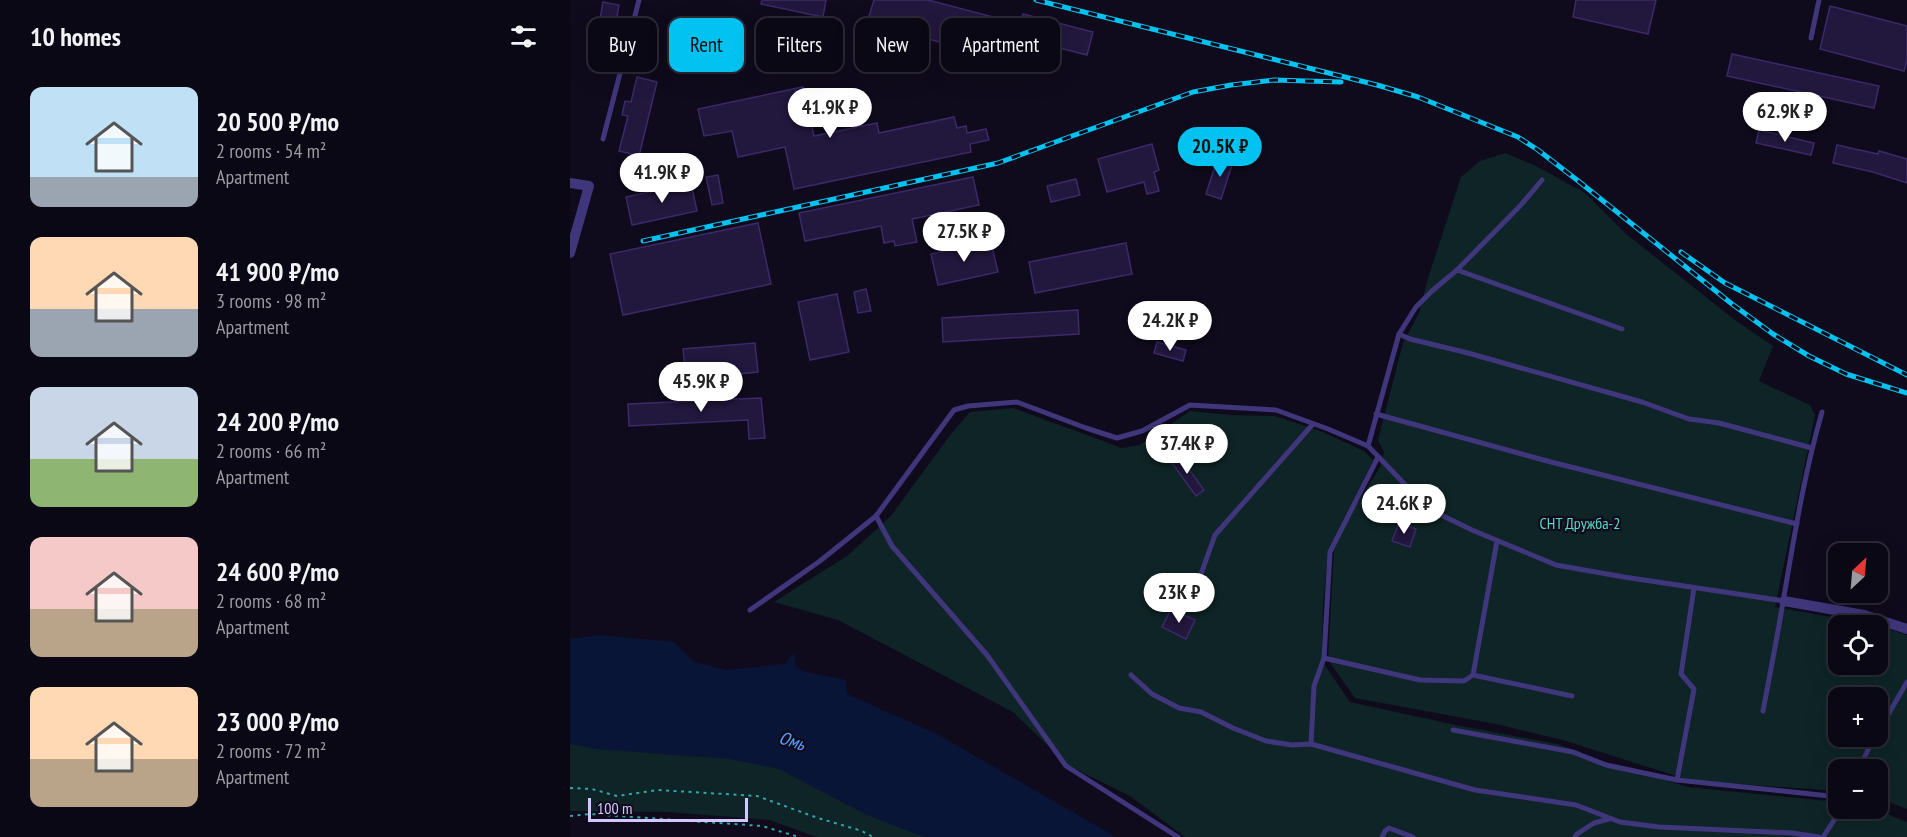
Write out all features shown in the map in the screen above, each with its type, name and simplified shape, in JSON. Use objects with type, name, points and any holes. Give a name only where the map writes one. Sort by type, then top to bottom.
[{"type":"street","points":[[570,183],[589,186],[570,253]]},
{"type":"street","points":[[1784,601],[1864,615],[1907,629]]},
{"type":"lane","points":[[603,139],[639,0]]},
{"type":"lane","points":[[1811,38],[1819,0]]},
{"type":"lane","points":[[1368,446],[1399,334],[1416,307],[1457,270],[1520,206],[1542,180]]},
{"type":"lane","points":[[1457,270],[1622,329]]},
{"type":"lane","points":[[1399,334],[1410,339],[1642,402],[1689,419],[1719,423],[1812,448]]},
{"type":"lane","points":[[750,610],[820,561],[876,516],[954,410],[968,406],[1017,402],[1117,438],[1142,431],[1190,405],[1276,411],[1368,446],[1417,497],[1439,514],[1556,565],[1784,601]]},
{"type":"lane","points":[[1763,711],[1784,601],[1789,560],[1821,412]]},
{"type":"lane","points":[[1376,414],[1551,462],[1797,524]]},
{"type":"lane","points":[[1196,588],[1215,535],[1313,424]]},
{"type":"lane","points":[[1311,744],[1314,686],[1324,658],[1330,552],[1378,457]]},
{"type":"lane","points":[[876,516],[892,546],[987,655],[1065,766],[1178,837]]},
{"type":"lane","points":[[1473,675],[1497,541]]},
{"type":"lane","points":[[1677,780],[1694,689],[1681,674],[1694,588]]},
{"type":"lane","points":[[1324,658],[1420,680],[1464,681],[1473,675],[1572,696]]},
{"type":"lane","points":[[1131,675],[1152,694],[1179,708],[1201,712],[1266,741],[1311,744],[1475,790],[1576,805],[1620,822],[1659,827],[1792,833],[1821,837],[1834,819]]},
{"type":"lane","points":[[1888,715],[1907,682]]},
{"type":"lane","points":[[1453,730],[1573,752],[1606,765],[1677,780],[1828,796]]},
{"type":"lane","points":[[1575,837],[1594,822],[1611,819]]},
{"type":"lane","points":[[1382,837],[1389,828],[1413,837]]},
{"type":"path","points":[[570,788],[592,789],[617,796],[658,790],[757,796],[862,831],[873,837]]},
{"type":"path","points":[[570,816],[602,815],[762,826],[799,837]]},
{"type":"green space","name":"СНТ Дружба-2","points":[[1505,153],[1536,166],[1585,193],[1625,233],[1735,320],[1773,346],[1759,381],[1810,405],[1815,415],[1775,607],[1828,616],[1828,675],[1888,675],[1888,629],[1907,635],[1907,809],[1888,802],[1888,759],[1828,759],[1828,790],[1692,781],[1566,741],[1496,724],[1355,698],[1328,660],[1334,550],[1351,514],[1380,467],[1384,452],[1378,440],[1403,343],[1419,313],[1461,177],[1480,161]]},
{"type":"green space","points":[[1013,408],[1122,448],[1140,445],[1190,411],[1275,416],[1323,432],[1364,451],[1373,460],[1328,551],[1323,605],[1322,661],[1350,702],[1557,744],[1609,763],[1688,787],[1828,801],[1828,819],[1888,819],[1888,814],[1907,822],[1907,837],[1185,837],[1130,796],[1069,766],[1013,712],[838,620],[774,602],[847,556],[890,517],[970,412]]},
{"type":"green space","points":[[570,739],[771,760],[940,837],[817,837],[769,820],[668,812],[570,811]]},
{"type":"water","name":"Омь","points":[[599,635],[674,642],[694,662],[726,670],[785,664],[794,653],[796,666],[805,672],[846,680],[847,694],[937,734],[1116,837],[924,837],[867,815],[779,769],[729,759],[596,749],[570,744],[570,639]]},
{"type":"building","points":[[762,0],[826,0],[823,17],[761,4]]},
{"type":"building","points":[[874,0],[928,0],[997,18],[941,18],[941,42],[929,39],[929,18],[869,16]]},
{"type":"building","points":[[1576,0],[1656,0],[1648,34],[1573,17]]},
{"type":"building","points":[[603,2],[619,5],[617,18],[600,18]]},
{"type":"building","points":[[1830,6],[1907,26],[1907,61],[1904,71],[1820,49]]},
{"type":"building","points":[[1023,14],[1039,18],[1022,18]]},
{"type":"building","points":[[1060,24],[1093,32],[1087,55],[1060,48]]},
{"type":"building","points":[[1732,54],[1879,86],[1874,108],[1727,76]]},
{"type":"building","points":[[637,77],[657,82],[639,156],[619,151],[628,116],[622,115],[625,101],[631,102]]},
{"type":"building","points":[[803,87],[814,136],[877,123],[879,133],[954,117],[957,128],[966,126],[967,133],[986,129],[989,140],[970,144],[971,152],[794,189],[785,147],[738,157],[732,131],[704,136],[698,109]]},
{"type":"building","points":[[1759,130],[1814,143],[1811,155],[1756,143]]},
{"type":"building","points":[[1152,144],[1159,170],[1154,172],[1159,191],[1147,194],[1144,182],[1107,192],[1098,159]]},
{"type":"building","points":[[1837,145],[1878,154],[1879,151],[1907,159],[1907,183],[1833,163]]},
{"type":"building","points":[[1218,157],[1233,162],[1221,199],[1206,194]]},
{"type":"building","points":[[718,175],[723,203],[712,205],[706,177]]},
{"type":"building","points":[[973,177],[979,205],[912,219],[917,242],[895,246],[894,241],[884,243],[881,226],[805,241],[799,213]]},
{"type":"building","points":[[1076,179],[1080,195],[1051,202],[1047,186]]},
{"type":"building","points":[[691,183],[697,211],[632,225],[626,197]]},
{"type":"building","points":[[758,223],[771,284],[623,315],[610,254]]},
{"type":"building","points":[[991,242],[998,272],[938,285],[931,254]]},
{"type":"building","points":[[1126,243],[1132,274],[1035,293],[1029,262]]},
{"type":"building","points":[[866,289],[871,311],[858,313],[854,292]]},
{"type":"building","points":[[837,294],[849,352],[810,360],[798,302]]},
{"type":"building","points":[[1078,310],[1079,334],[943,342],[942,318]]},
{"type":"building","points":[[1157,342],[1186,350],[1183,361],[1154,353]]},
{"type":"building","points":[[755,343],[758,372],[686,379],[683,349]]},
{"type":"building","points":[[761,398],[765,438],[749,439],[748,420],[629,426],[628,404]]},
{"type":"building","points":[[1177,453],[1204,490],[1196,496],[1169,459]]},
{"type":"building","points":[[1399,523],[1416,529],[1410,547],[1392,541]]},
{"type":"building","points":[[1171,609],[1195,620],[1186,639],[1162,627]]},
{"type":"railway","points":[[1036,0],[1377,85],[1418,97],[1518,137],[1577,180],[1773,334],[1809,356],[1846,374],[1907,393]]},
{"type":"railway","points":[[643,241],[998,163],[1193,92],[1274,80],[1341,82]]},
{"type":"railway","points":[[1681,252],[1725,283],[1907,375]]}]
